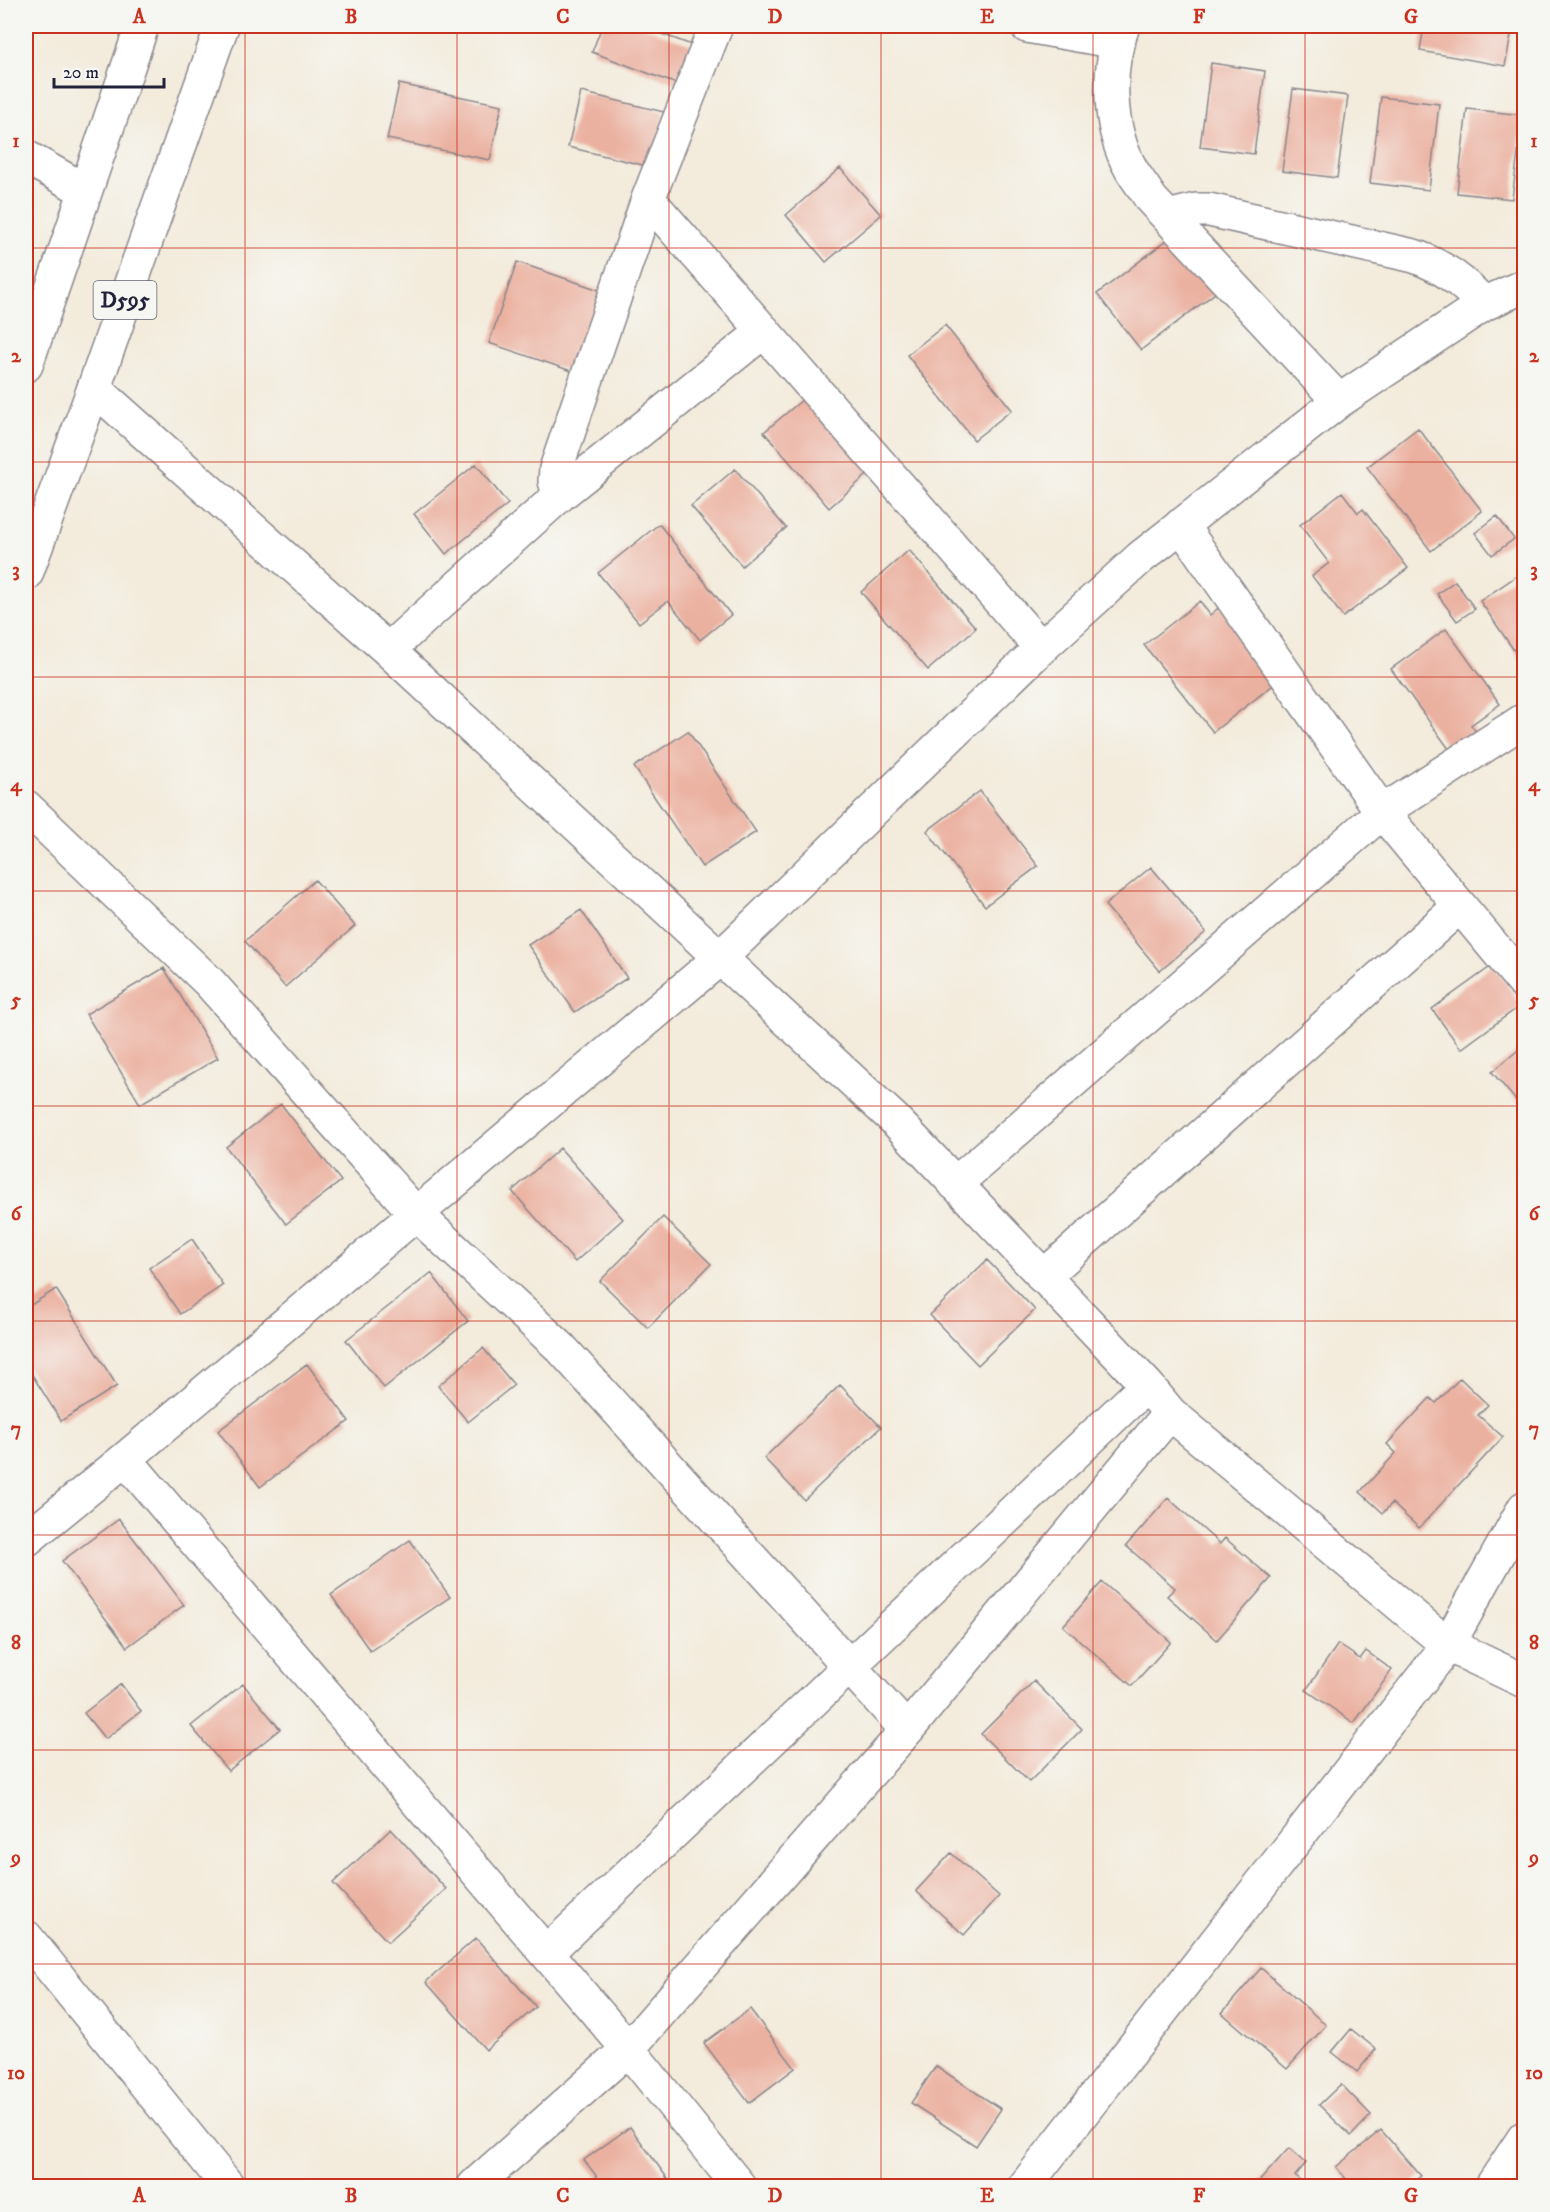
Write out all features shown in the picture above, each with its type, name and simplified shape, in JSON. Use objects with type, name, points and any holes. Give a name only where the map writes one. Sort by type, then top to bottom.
[{"type":"main road","points":[[26,365],[142,26]]},
{"type":"main road","name":"D595","points":[[26,574],[222,26]]},
{"type":"main road","points":[[560,495],[555,481],[556,469],[648,199],[716,26]]},
{"type":"main road","points":[[1027,26],[1120,34],[1113,75],[1114,112],[1118,139],[1130,168],[1168,217],[1339,401]]},
{"type":"main road","points":[[26,157],[84,190]]},
{"type":"main road","points":[[648,199],[1041,648]]},
{"type":"main road","points":[[1168,217],[1196,210],[1209,210],[1414,256],[1432,262],[1449,272],[1465,284],[1484,304]]},
{"type":"main road","points":[[26,1540],[719,959],[1041,648],[1140,558],[1339,401],[1484,304],[1524,286]]},
{"type":"main road","points":[[388,650],[560,495],[764,332]]},
{"type":"main road","points":[[94,388],[388,650],[894,1119],[1147,1385],[1170,1413],[1448,1645],[1524,1681]]},
{"type":"main road","points":[[1181,525],[1382,812],[1524,983]]},
{"type":"main road","points":[[955,1184],[1382,812],[1524,720]]},
{"type":"main road","points":[[26,807],[209,982],[416,1214],[561,1348],[908,1730]]},
{"type":"main road","points":[[1044,1277],[1460,906]]},
{"type":"main road","points":[[546,1953],[1147,1385]]},
{"type":"main road","points":[[474,2187],[628,2049],[908,1730],[1170,1413]]},
{"type":"main road","points":[[125,1459],[628,2049],[739,2187]]},
{"type":"main road","points":[[1025,2187],[1448,1645],[1524,1508]]},
{"type":"main road","points":[[26,1937],[228,2187]]},
{"type":"main road","points":[[1492,2187],[1524,2138]]},
{"type":"building","points":[[602,26],[640,26],[697,47],[682,86],[592,52]]},
{"type":"building","points":[[1424,26],[1513,26],[1505,66],[1420,51]]},
{"type":"building","points":[[1211,63],[1265,71],[1254,154],[1200,147]]},
{"type":"building","points":[[399,84],[502,105],[490,160],[387,139]]},
{"type":"building","points":[[1293,89],[1348,96],[1337,178],[1282,171]]},
{"type":"building","points":[[581,92],[664,112],[651,167],[568,147]]},
{"type":"building","points":[[1381,97],[1439,104],[1429,190],[1370,183]]},
{"type":"building","points":[[1467,109],[1523,115],[1512,199],[1457,193]]},
{"type":"building","points":[[840,168],[881,215],[826,262],[786,215]]},
{"type":"building","points":[[1171,237],[1215,293],[1141,350],[1097,294]]},
{"type":"building","points":[[517,262],[614,295],[586,376],[489,343]]},
{"type":"building","points":[[945,325],[1012,410],[974,440],[907,355]]},
{"type":"building","points":[[809,394],[874,469],[829,508],[764,432]]},
{"type":"building","points":[[1418,428],[1482,511],[1431,551],[1367,467]]},
{"type":"building","points":[[476,464],[508,504],[446,554],[414,514]]},
{"type":"building","points":[[735,469],[786,528],[742,566],[691,506]]},
{"type":"building","points":[[1342,492],[1358,513],[1363,509],[1408,568],[1343,617],[1312,576],[1329,563],[1300,525]]},
{"type":"building","points":[[1497,516],[1514,539],[1492,555],[1475,533]]},
{"type":"building","points":[[659,524],[731,615],[700,640],[668,601],[639,623],[598,573]]},
{"type":"building","points":[[909,550],[976,628],[928,670],[861,592]]},
{"type":"building","points":[[1524,571],[1524,665],[1480,601]]},
{"type":"building","points":[[1455,581],[1475,609],[1457,621],[1437,594]]},
{"type":"building","points":[[1200,601],[1210,615],[1222,605],[1281,679],[1213,732],[1144,645]]},
{"type":"building","points":[[1446,629],[1500,704],[1471,725],[1483,741],[1457,760],[1391,669]]},
{"type":"building","points":[[688,731],[756,832],[702,867],[634,767]]},
{"type":"building","points":[[980,791],[1038,866],[985,906],[927,831]]},
{"type":"building","points":[[1151,867],[1206,932],[1160,971],[1105,905]]},
{"type":"building","points":[[315,880],[355,926],[285,987],[245,941]]},
{"type":"building","points":[[581,910],[627,978],[575,1012],[528,945]]},
{"type":"building","points":[[1493,965],[1521,1005],[1461,1049],[1432,1009]]},
{"type":"building","points":[[164,968],[218,1058],[140,1104],[86,1014]]},
{"type":"building","points":[[1524,1045],[1524,1110],[1492,1072]]},
{"type":"building","points":[[281,1104],[341,1181],[286,1224],[226,1147]]},
{"type":"building","points":[[560,1148],[623,1219],[575,1262],[512,1191]]},
{"type":"building","points":[[663,1217],[711,1264],[648,1328],[600,1281]]},
{"type":"building","points":[[192,1239],[223,1285],[180,1314],[149,1268]]},
{"type":"building","points":[[987,1260],[1035,1310],[978,1365],[930,1315]]},
{"type":"building","points":[[431,1273],[468,1321],[384,1388],[346,1340]]},
{"type":"building","points":[[56,1289],[117,1386],[61,1421],[26,1365],[26,1308]]},
{"type":"building","points":[[483,1348],[514,1385],[468,1422],[438,1386]]},
{"type":"building","points":[[307,1364],[349,1421],[260,1487],[218,1431]]},
{"type":"building","points":[[1460,1378],[1488,1405],[1478,1415],[1503,1437],[1419,1528],[1392,1503],[1383,1513],[1360,1492],[1396,1453],[1387,1444],[1430,1398],[1436,1403]]},
{"type":"building","points":[[840,1385],[881,1427],[804,1500],[764,1458]]},
{"type":"building","points":[[1168,1498],[1220,1544],[1225,1538],[1271,1578],[1217,1640],[1167,1596],[1175,1588],[1126,1546]]},
{"type":"building","points":[[119,1519],[184,1605],[127,1647],[62,1561]]},
{"type":"building","points":[[410,1540],[450,1597],[370,1651],[331,1595]]},
{"type":"building","points":[[1102,1582],[1171,1642],[1132,1686],[1063,1626]]},
{"type":"building","points":[[1338,1644],[1360,1659],[1366,1651],[1392,1670],[1354,1723],[1306,1690]]},
{"type":"building","points":[[1034,1681],[1082,1729],[1029,1782],[981,1734]]},
{"type":"building","points":[[121,1684],[141,1711],[105,1739],[84,1713]]},
{"type":"building","points":[[243,1684],[280,1729],[228,1771],[191,1726]]},
{"type":"building","points":[[391,1829],[446,1889],[388,1942],[333,1883]]},
{"type":"building","points":[[951,1853],[999,1896],[964,1935],[916,1891]]},
{"type":"building","points":[[476,1938],[536,2007],[486,2050],[426,1982]]},
{"type":"building","points":[[1261,1968],[1326,2025],[1287,2069],[1222,2013]]},
{"type":"building","points":[[750,2009],[795,2068],[749,2103],[704,2043]]},
{"type":"building","points":[[1351,2029],[1376,2049],[1357,2072],[1332,2052]]},
{"type":"building","points":[[936,2066],[1001,2109],[976,2146],[911,2103]]},
{"type":"building","points":[[1341,2084],[1371,2115],[1351,2136],[1319,2105]]},
{"type":"building","points":[[630,2127],[673,2186],[604,2186],[584,2160]]},
{"type":"building","points":[[1381,2130],[1421,2176],[1408,2186],[1352,2186],[1336,2167]]},
{"type":"building","points":[[1289,2148],[1306,2163],[1295,2176],[1307,2186],[1255,2186]]}]
